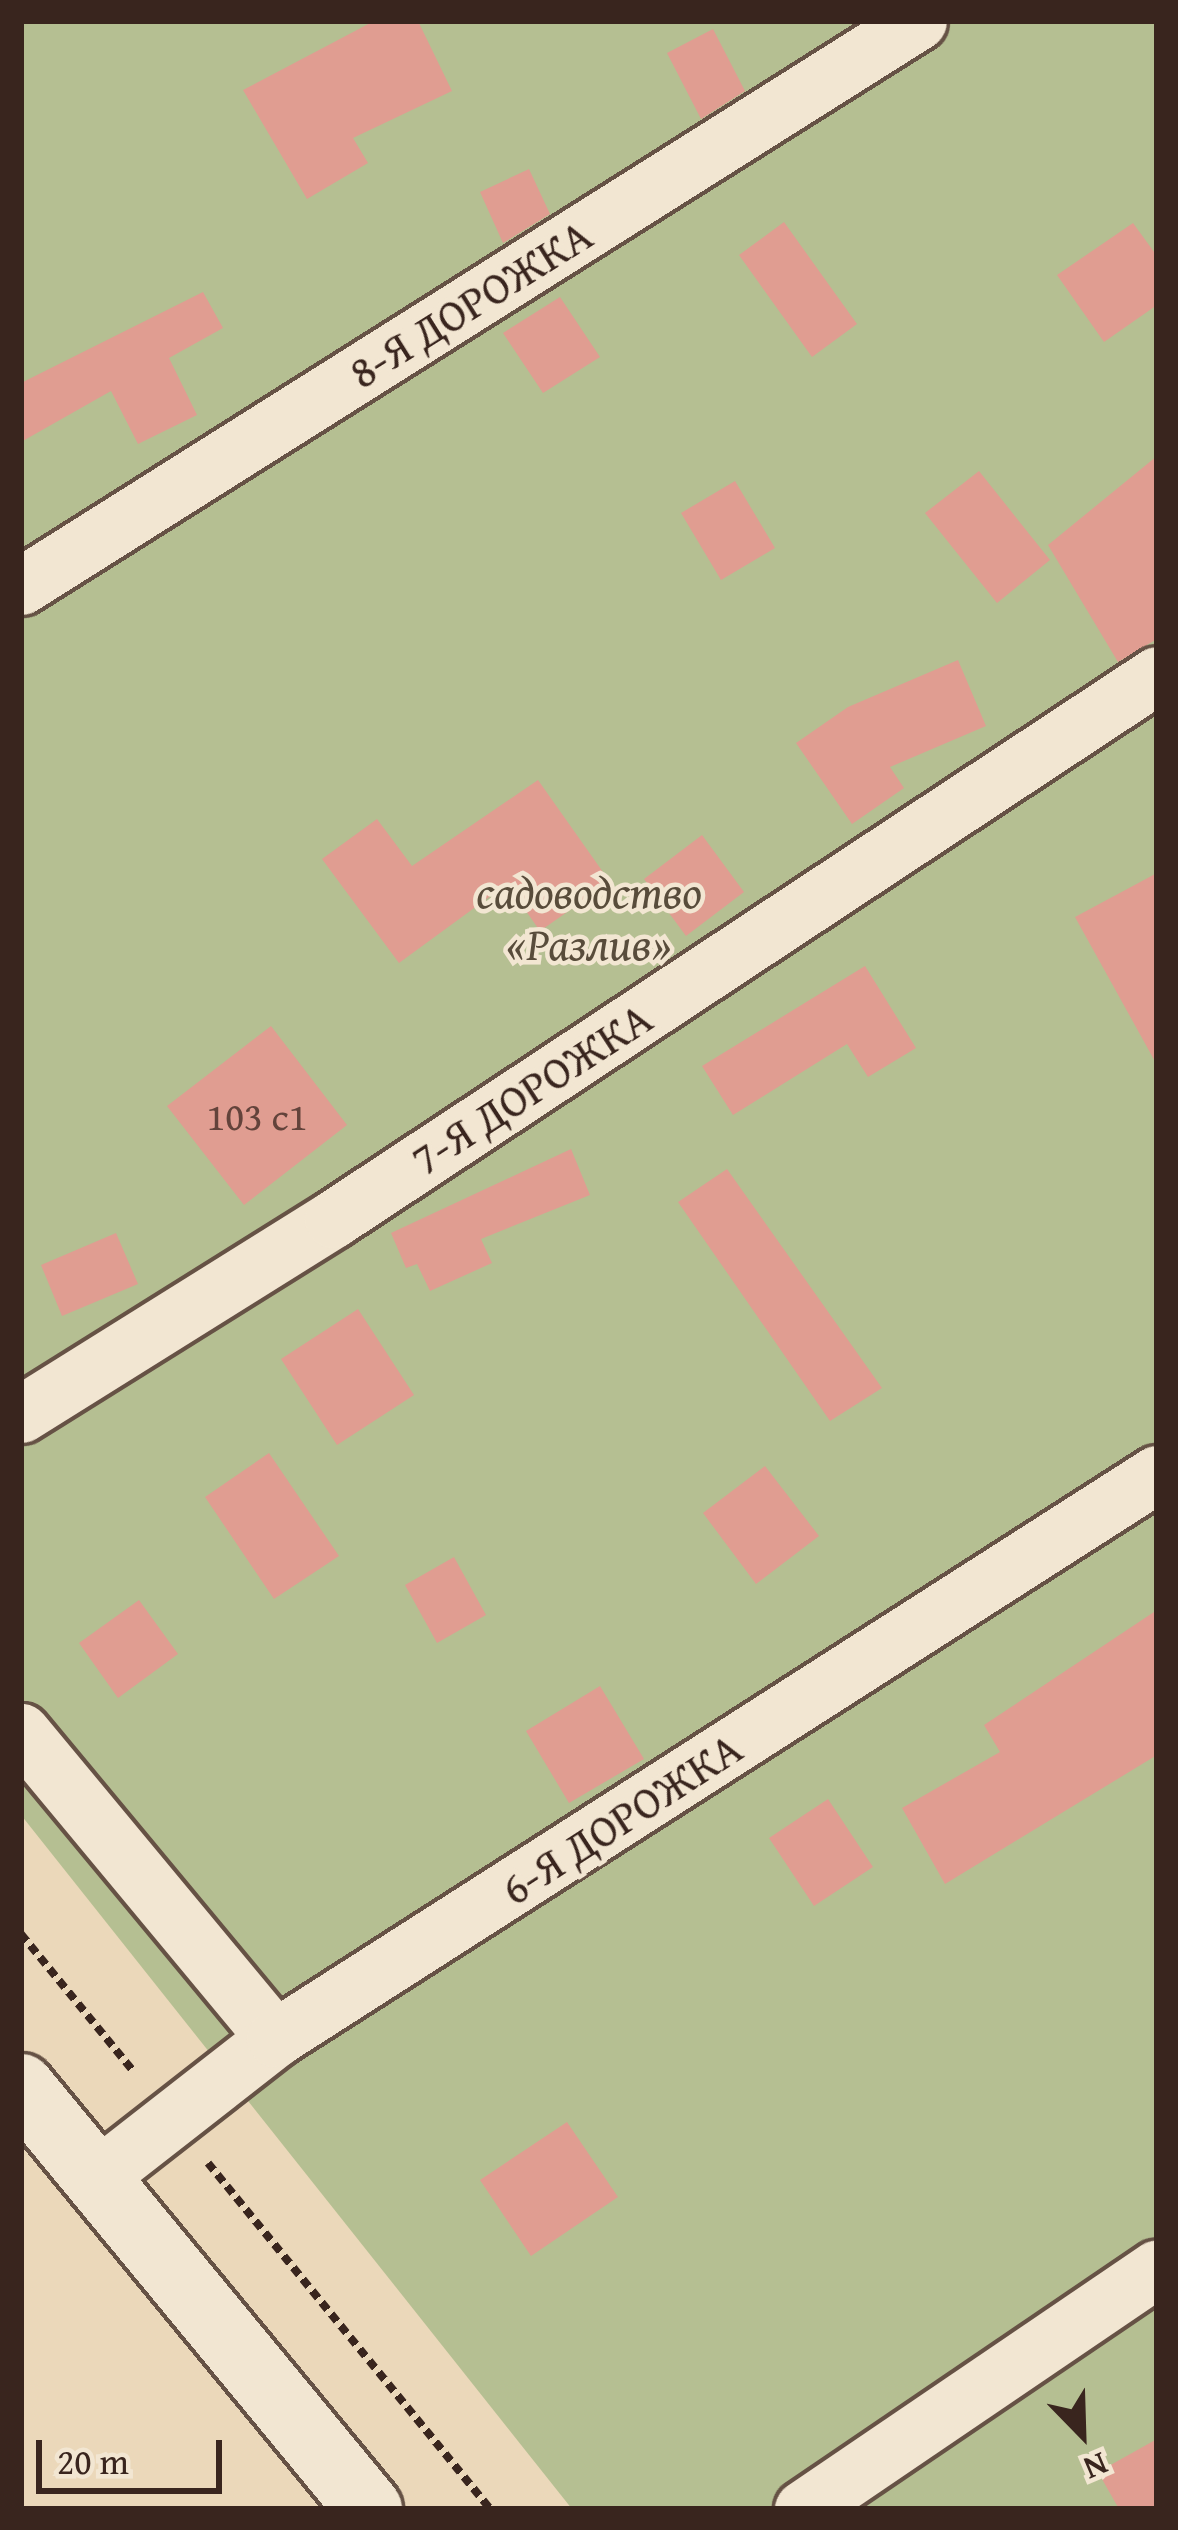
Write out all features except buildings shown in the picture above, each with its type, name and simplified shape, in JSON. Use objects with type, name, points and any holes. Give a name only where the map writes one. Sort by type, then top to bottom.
[{"type":"street","name":"8-Я ДОРОЖКА","points":[[21,586],[918,21]]},
{"type":"street","name":"7-Я ДОРОЖКА","points":[[21,1414],[333,1219],[1157,675]]},
{"type":"street","name":"6-Я ДОРОЖКА","points":[[96,2179],[275,2038],[1157,1474]]},
{"type":"street","points":[[21,1732],[275,2038]]},
{"type":"street","points":[[21,2087],[369,2509]]},
{"type":"street","points":[[803,2509],[1157,2268]]},
{"type":"path","points":[[21,1934],[490,2509]]},
{"type":"green space","name":"садоводство «Разлив»","points":[[21,21],[1157,21],[1157,2509],[572,2509],[21,1815]]}]
